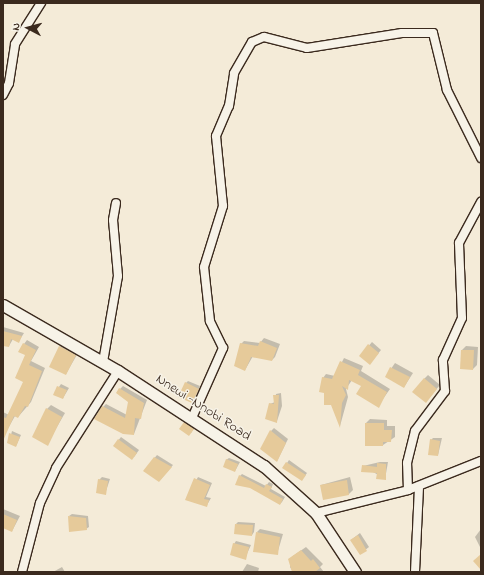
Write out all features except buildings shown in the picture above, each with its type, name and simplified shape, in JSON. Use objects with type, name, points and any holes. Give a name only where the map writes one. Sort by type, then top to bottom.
[{"type":"main road","name":"Nnewi -Nnobi Road","points":[[3,305],[118,371],[264,466],[316,513],[355,572]]},
{"type":"street","points":[[3,95],[9,83],[16,44],[41,3]]},
{"type":"street","points":[[192,418],[224,348],[210,321],[204,267],[223,206],[216,136],[229,106],[234,73],[252,42],[264,37],[307,48],[402,33],[434,33],[447,90],[481,158]]},
{"type":"street","points":[[408,490],[407,463],[415,431],[445,391],[443,360],[462,318],[459,243],[481,202]]},
{"type":"street","points":[[103,362],[118,276],[113,220],[116,203]]},
{"type":"street","points":[[22,572],[40,503],[56,468],[118,371]]},
{"type":"street","points":[[316,513],[408,490],[481,461]]},
{"type":"street","points":[[415,572],[419,486]]}]
